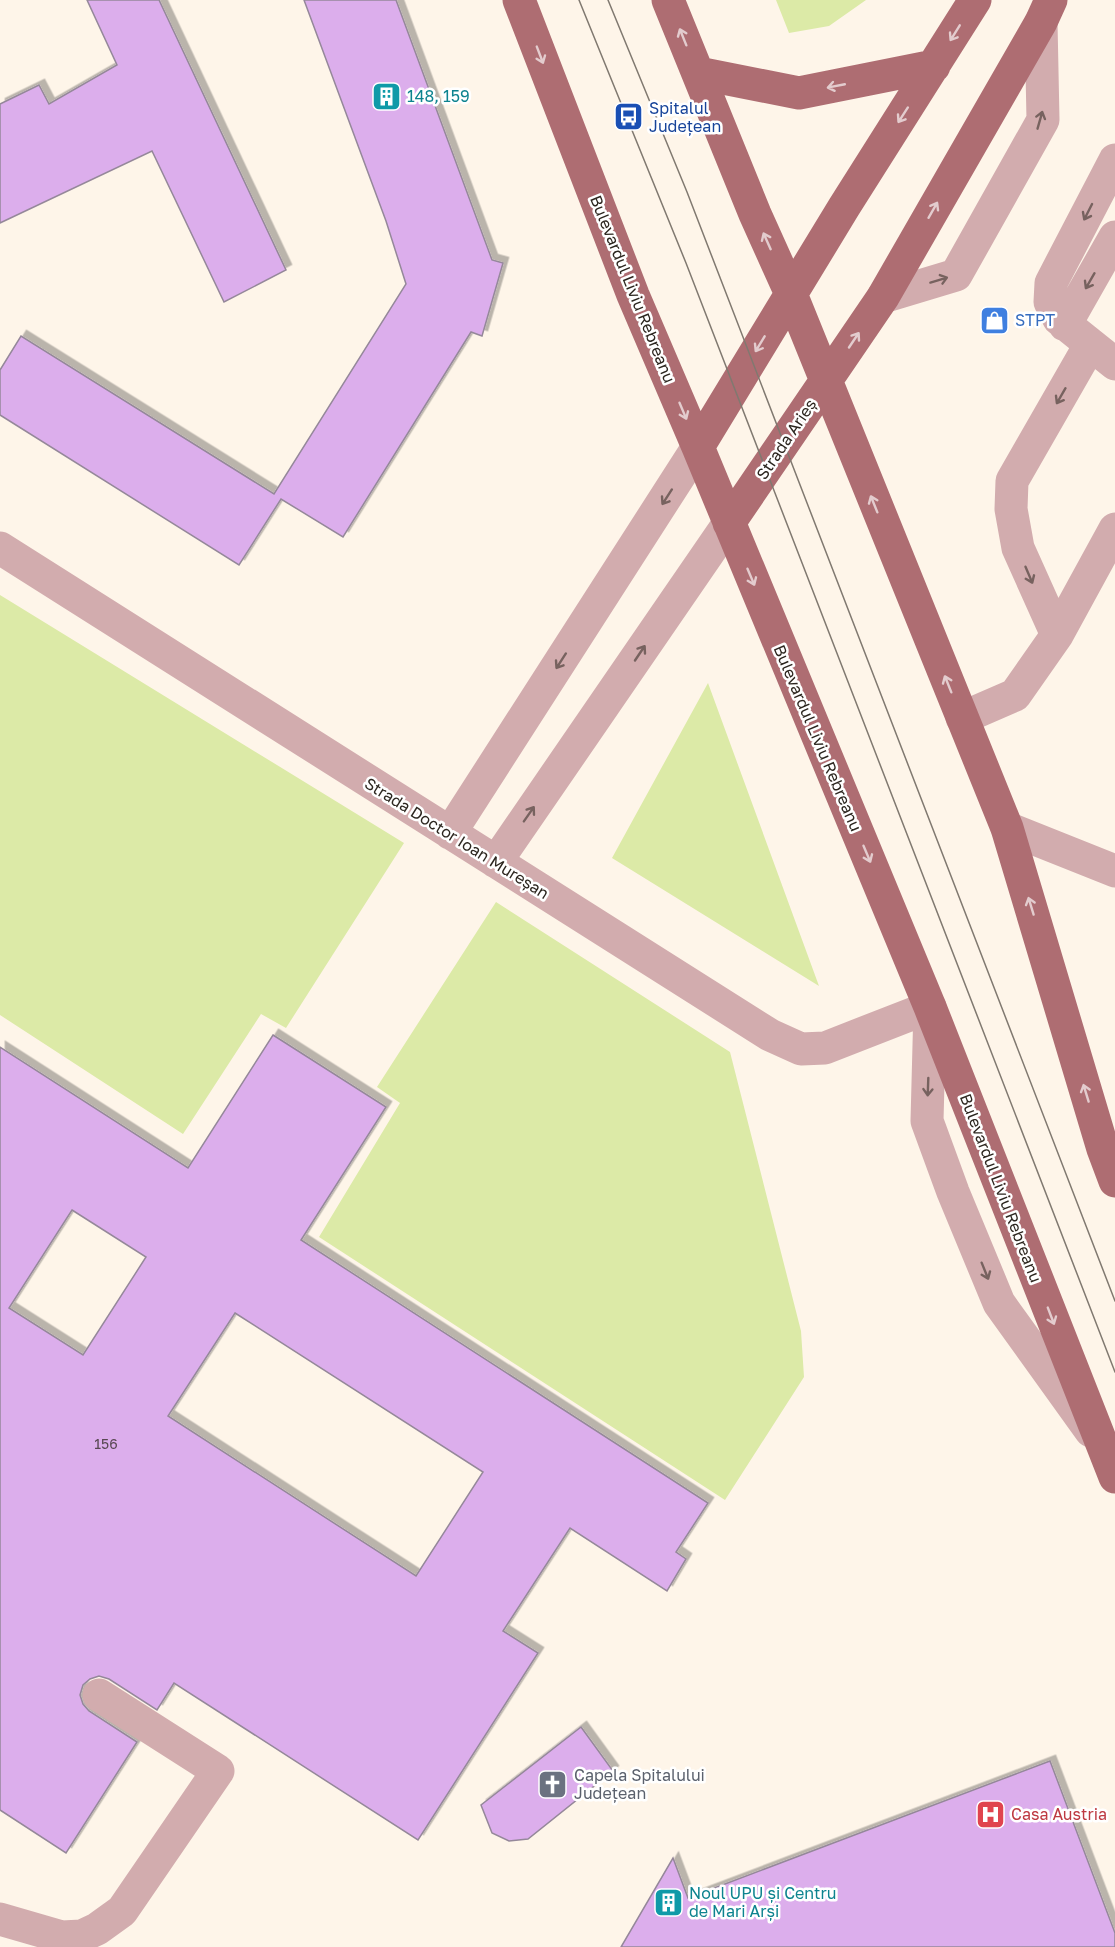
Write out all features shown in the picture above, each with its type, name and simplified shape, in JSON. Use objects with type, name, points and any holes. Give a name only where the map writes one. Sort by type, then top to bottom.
[{"type":"main road","name":"Bulevardul Liviu Rebreanu","points":[[519,0],[633,295],[699,447],[930,1007],[1109,1462]]},
{"type":"main road","points":[[668,0],[755,214],[791,294],[1007,828],[1109,1138],[1115,1181]]},
{"type":"main road","points":[[699,447],[844,207],[975,0]]},
{"type":"main road","name":"Strada Arieș","points":[[729,523],[883,297],[1046,11]]},
{"type":"main road","points":[[698,73],[800,93],[934,66]]},
{"type":"street","points":[[883,297],[956,275],[1043,120],[1046,11]]},
{"type":"street","points":[[1090,345],[1050,302],[1051,283],[1115,160]]},
{"type":"street","points":[[1057,635],[1018,548],[1011,509],[1012,481],[1090,345],[1115,237]]},
{"type":"street","points":[[450,833],[699,447]]},
{"type":"street","name":"Strada Arieș","points":[[496,862],[729,523]]},
{"type":"street","points":[[962,718],[1015,695],[1057,635],[1115,529]]},
{"type":"street","name":"Strada Doctor Ioan Mureșan","points":[[0,548],[770,1035],[801,1048],[825,1048],[930,1007]]},
{"type":"street","points":[[1007,828],[1115,871]]},
{"type":"street","points":[[930,1007],[927,1121],[953,1192],[999,1303],[1109,1462]]},
{"type":"street","points":[[0,1919],[62,1937],[82,1936],[97,1929],[122,1911],[218,1772],[99,1695]]},
{"type":"green space","points":[[776,0],[866,0],[829,26],[789,33]]},
{"type":"green space","points":[[0,595],[404,843],[286,1028],[261,1014],[183,1134],[0,1015]]},
{"type":"green space","points":[[708,683],[819,986],[612,858]]},
{"type":"green space","points":[[496,902],[730,1052],[801,1331],[804,1377],[725,1500],[319,1237],[400,1103],[377,1087]]},
{"type":"building","points":[[87,0],[159,0],[286,270],[224,302],[152,151],[0,223],[0,104],[39,85],[49,104],[117,65]]},
{"type":"building","points":[[304,0],[396,0],[492,260],[503,263],[482,336],[471,332],[343,537],[281,499],[239,565],[0,415],[0,370],[21,336],[274,494],[406,284],[386,221]]},
{"type":"building","points":[[273,1035],[386,1107],[301,1240],[708,1503],[676,1552],[686,1559],[667,1591],[570,1528],[503,1631],[538,1653],[418,1840],[174,1683],[157,1710],[109,1679],[99,1676],[83,1685],[80,1695],[83,1704],[89,1711],[137,1742],[66,1853],[0,1810],[0,1047],[188,1168]],"holes":[[[72,1210],[146,1257],[83,1355],[9,1308]],[[235,1313],[483,1472],[416,1576],[168,1416]]]},
{"type":"building","name":"Capela Spitalului Județean","points":[[581,1727],[613,1771],[528,1839],[509,1841],[492,1833],[481,1805]]},
{"type":"building","name":"Casa Austria","points":[[1050,1761],[1115,1933],[1115,1947],[621,1947],[673,1858],[688,1898]]},
{"type":"tram line","points":[[579,0],[686,263],[1115,1372]]},
{"type":"tram line","points":[[608,0],[687,192],[1115,1301]]},
{"type":"place","name":"148, 159","points":[[386,96]]},
{"type":"place","name":"Spitalul Județean","points":[[628,117]]},
{"type":"place","name":"STPT","points":[[994,320]]},
{"type":"place","name":"Capela Spitalului Județean","points":[[553,1784]]},
{"type":"place","name":"Casa Austria","points":[[990,1814]]},
{"type":"place","name":"Noul UPU și Centru de Mari Arși","points":[[668,1902]]}]
